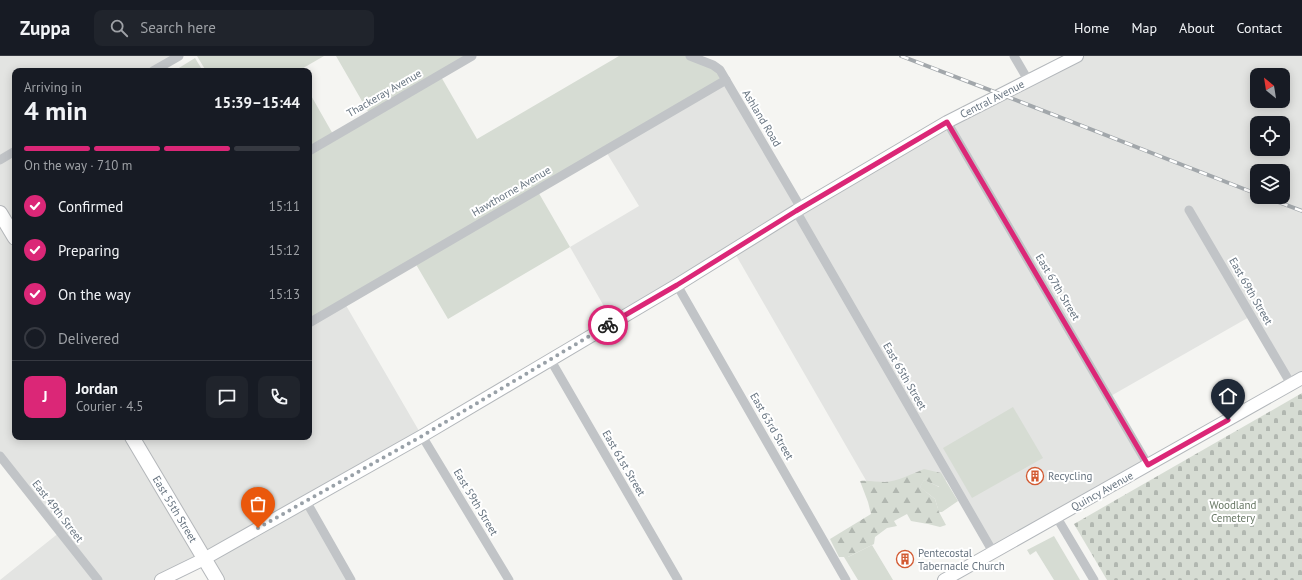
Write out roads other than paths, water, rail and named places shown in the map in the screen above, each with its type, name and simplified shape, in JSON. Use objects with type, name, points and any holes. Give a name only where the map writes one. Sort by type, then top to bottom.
[{"type":"main road","points":[[0,213],[12,233]]},
{"type":"main road","name":"East 55th Street","points":[[134,440],[217,580]]},
{"type":"street","points":[[158,68],[178,56]]},
{"type":"street","name":"Thackeray Avenue","points":[[312,149],[472,56]]},
{"type":"street","name":"Ashland Road","points":[[690,56],[713,65],[720,70],[798,209]]},
{"type":"street","points":[[1014,56],[1028,80]]},
{"type":"street","name":"Central Avenue","points":[[161,580],[204,559],[422,436],[677,285],[798,209],[947,122],[1077,56]]},
{"type":"street","name":"Hawthorne Avenue","points":[[312,321],[726,80]]},
{"type":"street","name":"East 67th Street","points":[[947,122],[1148,465]]},
{"type":"street","points":[[0,160],[12,153]]},
{"type":"street","name":"East 65th Street","points":[[798,209],[993,552]]},
{"type":"street","name":"East 69th Street","points":[[1189,210],[1291,384]]},
{"type":"street","name":"East 63rd Street","points":[[677,285],[846,580]]},
{"type":"street","name":"East 61st Street","points":[[550,359],[678,580]]},
{"type":"street","name":"Quincy Avenue","points":[[946,579],[1302,378]]},
{"type":"street","name":"East 59th Street","points":[[422,436],[509,580]]},
{"type":"street","name":"East 49th Street","points":[[0,456],[98,580]]},
{"type":"street","points":[[306,501],[351,580]]},
{"type":"street","points":[[1056,516],[1094,580]]},
{"type":"railway","points":[[901,56],[1250,191]]},
{"type":"railway","points":[[1284,204],[1302,211]]},
{"type":"place","name":"Recycling","points":[[1035,476]]},
{"type":"place","name":"Pentecostal Tabernacle Church","points":[[905,559]]},
{"type":"park label","name":"Woodland Cemetery","points":[[1233,511]]}]
